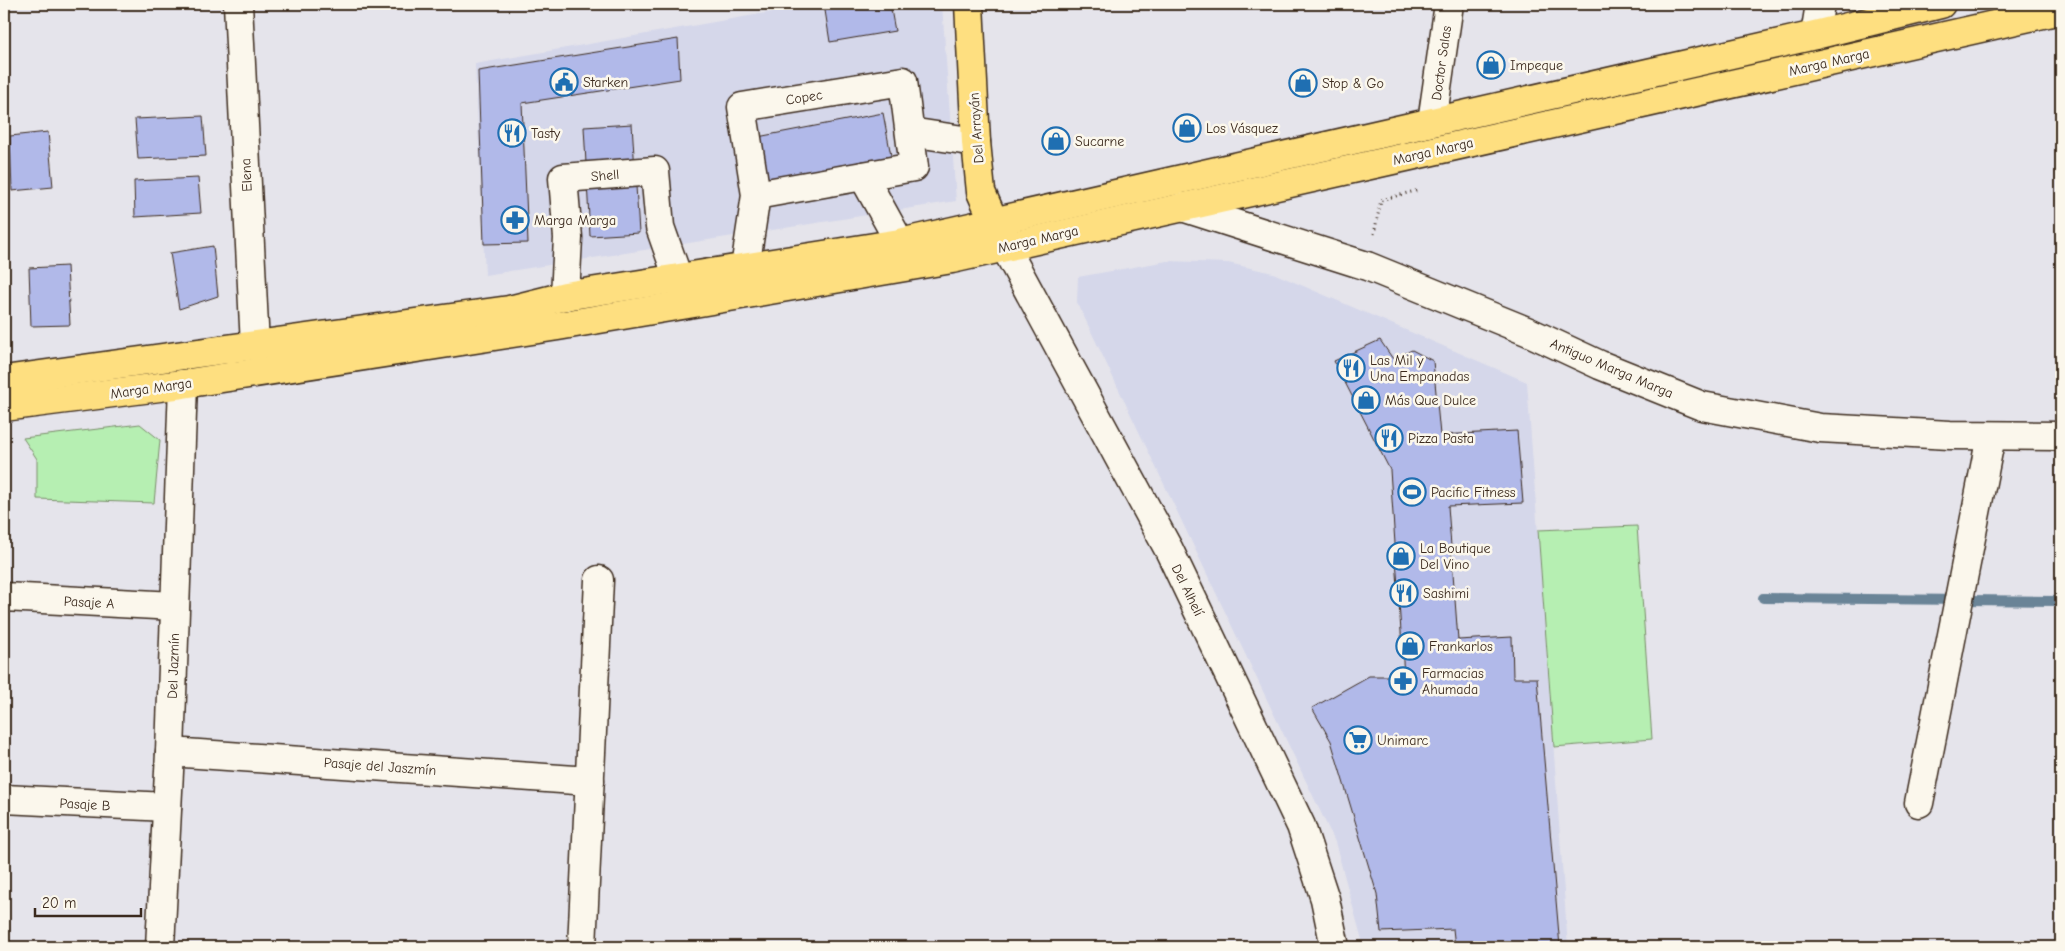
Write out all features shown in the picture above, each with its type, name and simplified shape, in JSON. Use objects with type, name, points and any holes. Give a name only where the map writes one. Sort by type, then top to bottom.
[{"type":"main road","name":"Del Arrayán","points":[[969,4],[976,142],[982,192],[1000,235]]},
{"type":"main road","name":"Marga Marga","points":[[4,407],[183,384],[558,326],[952,260],[1000,235],[1432,122],[1815,35],[1941,4]]},
{"type":"main road","name":"Marga Marga","points":[[4,380],[509,310],[565,296],[900,243],[1000,235],[1182,207],[2061,10]]},
{"type":"street","name":"Elena","points":[[238,4],[255,346]]},
{"type":"street","name":"Doctor Salas","points":[[1432,122],[1449,4]]},
{"type":"street","points":[[1815,35],[1820,4]]},
{"type":"street","name":"Copec","points":[[745,268],[756,195],[742,107],[902,81],[914,167],[756,195]]},
{"type":"street","points":[[910,132],[976,142]]},
{"type":"street","name":"Shell","points":[[565,296],[568,238],[563,178],[655,171],[660,227],[678,278]]},
{"type":"street","points":[[863,176],[900,243]]},
{"type":"street","name":"Antiguo Marga Marga","points":[[1182,207],[1367,266],[1529,332],[1702,406],[1820,428],[1950,435],[2061,436]]},
{"type":"street","name":"Del Alhelí","points":[[1000,235],[1169,550],[1301,826],[1325,899],[1336,947]]},
{"type":"street","name":"Del Jazmín","points":[[160,947],[170,752],[183,384]]},
{"type":"street","points":[[1919,803],[1991,436]]},
{"type":"street","points":[[582,947],[599,580]]},
{"type":"street","name":"Pasaje A","points":[[4,597],[175,606]]},
{"type":"street","name":"Pasaje del Jaszmín","points":[[170,752],[590,781]]},
{"type":"street","name":"Pasaje B","points":[[4,800],[167,807]]},
{"type":"path","points":[[1367,266],[1381,200],[1428,187]]},
{"type":"shaded area","points":[[789,4],[942,4],[956,201],[485,275],[475,64],[789,9]]},
{"type":"shaded area","points":[[1167,261],[1228,263],[1273,273],[1527,382],[1568,947],[1364,947],[1335,842],[1077,302],[1078,277]]},
{"type":"green space","points":[[140,424],[160,440],[154,503],[37,499],[37,459],[23,438]]},
{"type":"green space","points":[[1637,526],[1652,739],[1554,747],[1538,530]]},
{"type":"building","points":[[824,4],[890,4],[895,31],[830,42]]},
{"type":"building","points":[[678,39],[680,79],[522,103],[528,243],[484,244],[478,71]]},
{"type":"building","points":[[883,113],[892,161],[751,188],[742,140]]},
{"type":"building","points":[[203,116],[206,156],[138,159],[135,119]]},
{"type":"building","points":[[632,124],[639,233],[590,236],[584,127]]},
{"type":"building","points":[[48,132],[53,187],[12,191],[10,136]]},
{"type":"building","points":[[198,178],[201,213],[135,217],[134,181]]},
{"type":"building","points":[[213,246],[218,296],[179,309],[170,253]]},
{"type":"building","points":[[67,266],[70,325],[31,326],[29,268]]},
{"type":"building","points":[[4,268],[7,268],[8,309],[4,309]]},
{"type":"building","points":[[1380,340],[1393,359],[1412,350],[1433,361],[1440,435],[1517,431],[1523,503],[1448,506],[1458,640],[1512,637],[1513,678],[1537,678],[1560,947],[1455,947],[1453,929],[1381,932],[1377,894],[1331,741],[1312,708],[1369,676],[1404,676],[1390,470],[1334,361]]},
{"type":"waterway","points":[[1763,598],[2061,601]]},
{"type":"place","name":"Impeque","points":[[1491,65]]},
{"type":"place","name":"Starken","points":[[564,82]]},
{"type":"place","name":"Stop & Go","points":[[1303,83]]},
{"type":"place","name":"Los Vásquez","points":[[1187,128]]},
{"type":"place","name":"Tasty","points":[[512,133]]},
{"type":"place","name":"Sucarne","points":[[1056,141]]},
{"type":"place","name":"Marga Marga","points":[[515,220]]},
{"type":"place","name":"Las Mil y Una Empanadas","points":[[1351,368]]},
{"type":"place","name":"Más Que Dulce","points":[[1366,400]]},
{"type":"place","name":"Pizza Pasta","points":[[1389,438]]},
{"type":"place","name":"Pacific Fitness","points":[[1412,492]]},
{"type":"place","name":"La Boutique Del Vino","points":[[1401,556]]},
{"type":"place","name":"Sashimi","points":[[1404,593]]},
{"type":"place","name":"Frankarlos","points":[[1410,646]]},
{"type":"place","name":"Farmacias Ahumada","points":[[1403,681]]},
{"type":"place","name":"Unimarc","points":[[1358,740]]}]
